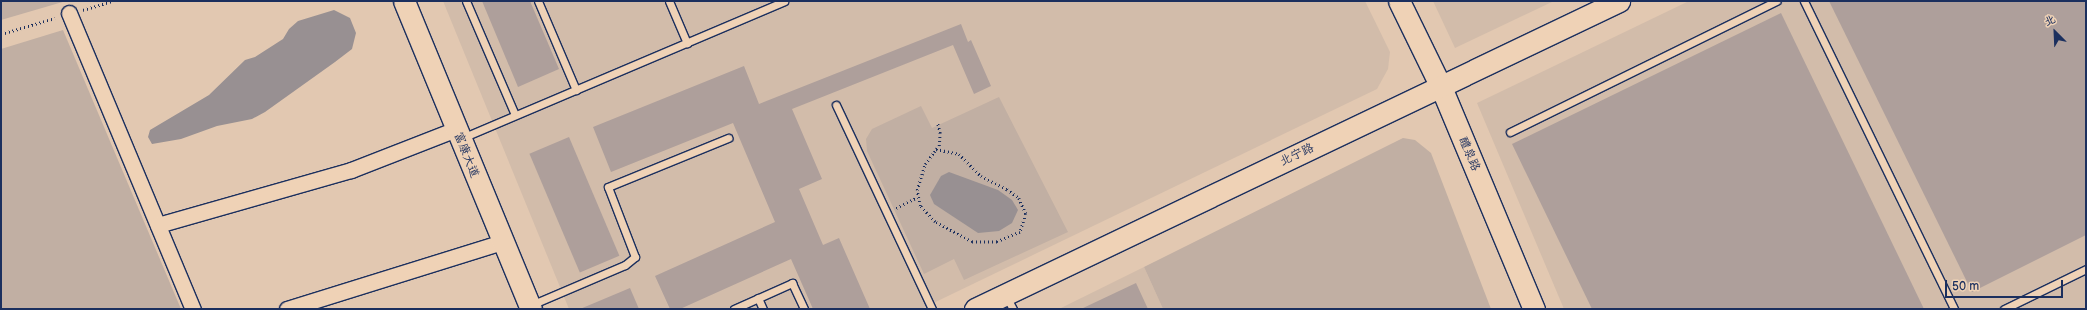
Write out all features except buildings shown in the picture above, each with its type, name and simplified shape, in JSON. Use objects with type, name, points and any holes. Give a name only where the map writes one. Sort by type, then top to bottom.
[{"type":"street","name":"富康大道","points":[[404,1],[530,307]]},
{"type":"street","name":"醴泉路","points":[[1398,1],[1441,87],[1534,309]]},
{"type":"street","name":"北宁路","points":[[975,309],[1009,302],[1441,87],[1619,1]]},
{"type":"street","points":[[69,13],[193,309]]},
{"type":"street","points":[[158,225],[351,170],[458,134]]},
{"type":"street","points":[[287,309],[502,242]]},
{"type":"lane","points":[[466,1],[515,115]]},
{"type":"lane","points":[[538,1],[576,90]]},
{"type":"lane","points":[[669,1],[687,43]]},
{"type":"lane","points":[[458,134],[515,115],[784,1]]},
{"type":"lane","points":[[1510,132],[1776,1]]},
{"type":"lane","points":[[1804,1],[1954,309]]},
{"type":"lane","points":[[836,105],[932,309]]},
{"type":"lane","points":[[530,307],[625,265],[635,257],[608,187],[728,138]]},
{"type":"lane","points":[[2004,309],[2086,269]]},
{"type":"lane","points":[[734,309],[792,283],[804,309]]},
{"type":"lane","points":[[758,298],[763,309]]},
{"type":"path","points":[[936,149],[959,154],[981,176],[1007,189],[1018,198],[1026,214],[1020,232],[997,242],[972,242],[935,222],[920,206],[916,198],[925,164],[936,149],[940,139],[937,122]]},
{"type":"path","points":[[886,212],[916,198]]},
{"type":"shaded area","points":[[1,1],[66,1],[1,20]]},
{"type":"shaded area","points":[[443,1],[1365,1],[1390,52],[1388,69],[1377,89],[921,309],[569,309]]},
{"type":"shaded area","points":[[1433,1],[1554,1],[1455,48]]},
{"type":"shaded area","points":[[1689,1],[2086,1],[2086,309],[1564,309],[1477,103]]},
{"type":"shaded area","points":[[334,10],[350,18],[356,33],[352,49],[335,62],[265,112],[252,119],[217,126],[181,139],[152,144],[148,137],[150,130],[209,95],[245,60],[255,57],[283,39],[289,29],[298,21]]},
{"type":"shaded area","points":[[63,30],[181,309],[1,309],[1,49]]},
{"type":"shaded area","points":[[999,97],[1068,232],[964,280],[954,259],[924,274],[867,151],[866,139],[872,129],[921,106],[932,128]]},
{"type":"shaded area","points":[[1403,138],[1415,140],[1431,153],[1491,309],[1163,309],[1144,267]]},
{"type":"shaded area","points":[[949,172],[998,190],[1012,200],[1018,210],[1012,223],[999,231],[978,233],[934,204],[930,195],[941,176]]},
{"type":"shaded area","points":[[1144,267],[1163,309],[1059,309]]}]
